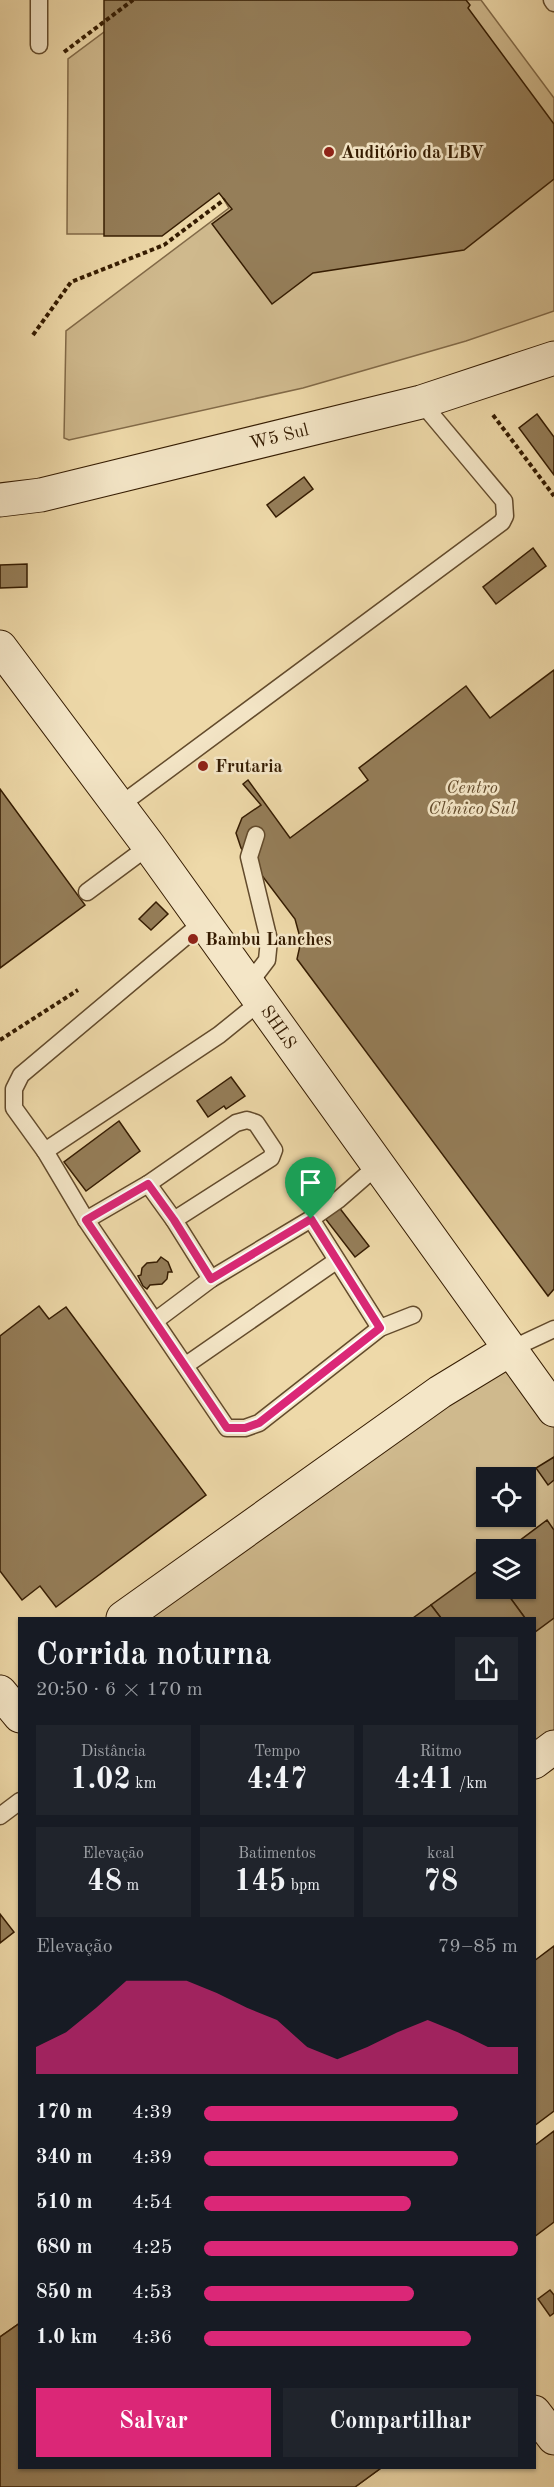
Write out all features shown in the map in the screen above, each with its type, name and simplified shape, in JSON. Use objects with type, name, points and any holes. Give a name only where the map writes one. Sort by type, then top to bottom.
[{"type":"street","name":"W5 Sul","points":[[0,500],[41,495],[421,402],[554,358]]},
{"type":"street","name":"SHLS","points":[[0,647],[149,846],[554,1410]]},
{"type":"street","points":[[124,1617],[440,1392],[509,1350]]},
{"type":"street","points":[[0,1692],[18,1714]]},
{"type":"street","points":[[536,1760],[554,1747]]},
{"type":"street","points":[[536,2415],[554,2438]]},
{"type":"lane","points":[[39,0],[39,45]]},
{"type":"lane","points":[[119,806],[502,522],[505,516],[504,501],[421,402]]},
{"type":"lane","points":[[45,1151],[219,1035],[255,993],[267,960],[269,940],[249,857],[256,835]]},
{"type":"lane","points":[[87,892],[149,846]]},
{"type":"lane","points":[[203,922],[21,1075],[14,1089],[14,1108],[45,1151],[86,1220],[227,1428],[245,1428],[259,1423],[380,1328],[413,1315]]},
{"type":"lane","points":[[86,1220],[148,1184],[236,1123],[247,1120],[256,1123],[273,1150],[271,1158],[174,1220]]},
{"type":"lane","points":[[155,1321],[211,1279],[311,1219],[338,1200],[377,1166]]},
{"type":"lane","points":[[148,1184],[211,1279]]},
{"type":"lane","points":[[311,1219],[380,1328]]},
{"type":"lane","points":[[186,1365],[336,1261]]},
{"type":"lane","points":[[509,1350],[554,1329]]},
{"type":"lane","points":[[0,1816],[18,1803]]},
{"type":"path","points":[[58,57],[133,0]]},
{"type":"path","points":[[33,335],[71,282],[164,244],[225,199]]},
{"type":"path","points":[[470,386],[554,496]]},
{"type":"shaded area","name":"Auditório da LBV","points":[[147,0],[481,0],[554,98],[554,311],[466,341],[303,388],[69,440],[64,438],[66,331],[229,208],[219,191],[159,234],[67,234],[68,59]]},
{"type":"shaded area","points":[[509,1350],[554,1410],[554,1747],[536,1760],[536,1617],[132,1617]]},
{"type":"building","name":"Auditório da LBV","points":[[104,0],[466,0],[470,5],[468,8],[554,124],[554,179],[464,250],[313,273],[272,304],[212,224],[232,209],[219,193],[162,236],[104,236]]},
{"type":"building","points":[[537,414],[554,437],[554,475],[519,428]]},
{"type":"building","points":[[304,477],[313,489],[276,517],[267,505]]},
{"type":"building","points":[[533,548],[546,566],[496,604],[483,587]]},
{"type":"building","points":[[27,564],[27,587],[0,588],[0,565]]},
{"type":"building","name":"Centro Clínico Sul","points":[[554,670],[554,1289],[548,1296],[297,959],[301,941],[295,919],[241,848],[236,833],[242,818],[261,805],[243,784],[248,780],[290,838],[368,780],[359,768],[466,686],[490,718]]},
{"type":"building","points":[[0,789],[85,905],[0,968]]},
{"type":"building","points":[[156,902],[168,914],[151,930],[139,919]]},
{"type":"building","points":[[231,1077],[245,1096],[226,1109],[224,1106],[208,1117],[197,1101]]},
{"type":"building","points":[[119,1121],[140,1151],[86,1191],[64,1162]]},
{"type":"building","points":[[328,1193],[369,1246],[355,1257],[314,1204]]},
{"type":"building","points":[[161,1257],[168,1262],[172,1272],[168,1272],[167,1279],[162,1284],[150,1285],[147,1289],[138,1276],[141,1275],[142,1268],[147,1263],[157,1262]]},
{"type":"building","points":[[39,1306],[49,1319],[66,1307],[206,1495],[56,1607],[40,1586],[22,1600],[0,1571],[0,1336]]},
{"type":"building","points":[[554,1457],[554,1480],[548,1485],[536,1468]]},
{"type":"building","points":[[547,1520],[554,1530],[554,1618],[536,1631],[536,1617],[524,1617],[511,1599],[536,1599],[536,1539],[522,1539]]},
{"type":"building","points":[[476,1572],[476,1599],[511,1599],[524,1617],[440,1617],[431,1605]]},
{"type":"building","points":[[431,1605],[440,1617],[414,1617]]},
{"type":"building","points":[[0,1914],[14,1932],[0,1943]]},
{"type":"building","points":[[554,1946],[554,2111],[536,2124],[536,1960]]},
{"type":"building","points":[[554,2131],[554,2222],[536,2236],[536,2144]]},
{"type":"building","points":[[550,2290],[554,2295],[554,2313],[550,2316],[538,2299]]},
{"type":"building","points":[[18,2324],[18,2469],[180,2469],[156,2487],[0,2487],[0,2337]]},
{"type":"building","points":[[18,2324],[18,2469],[380,2469],[355,2487],[0,2487],[0,2337]]},
{"type":"building","points":[[182,2469],[380,2469],[355,2487],[177,2487],[176,2485],[188,2477]]},
{"type":"place","name":"Auditório da LBV","points":[[329,152]]},
{"type":"place","name":"Frutaria","points":[[203,766]]},
{"type":"place","name":"Bambu Lanches","points":[[193,939]]},
{"type":"route","points":[[148,1184],[211,1279],[311,1219],[380,1328],[259,1423],[245,1428],[227,1428],[86,1220],[148,1184]]}]
